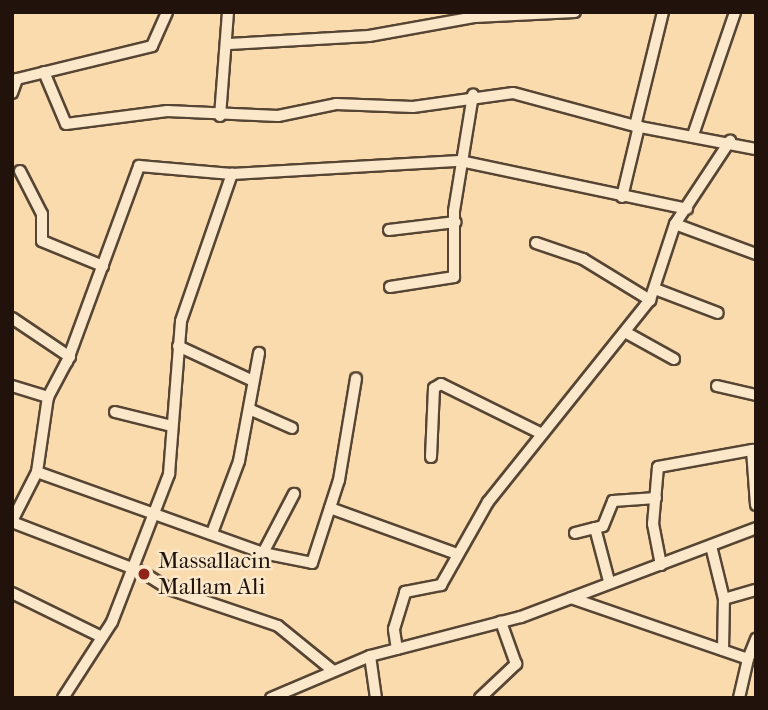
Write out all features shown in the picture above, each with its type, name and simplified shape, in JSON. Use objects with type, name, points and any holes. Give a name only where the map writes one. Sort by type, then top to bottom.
[{"type":"street","points":[[12,93],[18,79],[152,46],[167,12]]},
{"type":"street","points":[[220,116],[229,44],[228,12]]},
{"type":"street","points":[[229,44],[369,36],[475,17],[575,12]]},
{"type":"street","points":[[622,197],[663,12]]},
{"type":"street","points":[[693,135],[735,12]]},
{"type":"street","points":[[44,72],[66,124],[167,111],[220,116],[278,116],[336,104],[413,107],[473,95],[513,93],[637,126],[730,141],[756,149]]},
{"type":"street","points":[[390,287],[454,277],[460,161],[473,95]]},
{"type":"street","points":[[397,649],[394,629],[405,592],[441,585],[457,554],[540,433],[625,332],[652,294],[675,224],[730,141]]},
{"type":"street","points":[[332,670],[278,626],[12,522],[18,499],[37,472],[48,397],[70,357],[139,166],[232,174],[460,161],[687,209]]},
{"type":"street","points":[[12,184],[20,171],[42,214],[43,242],[103,266]]},
{"type":"street","points":[[63,698],[102,637],[169,474],[178,346],[190,285],[211,244],[232,174]]},
{"type":"street","points":[[389,230],[456,222]]},
{"type":"street","points":[[675,224],[756,254]]},
{"type":"street","points":[[536,243],[583,258],[652,294],[718,313]]},
{"type":"street","points":[[12,318],[70,357]]},
{"type":"street","points":[[625,332],[674,359]]},
{"type":"street","points":[[178,346],[253,381]]},
{"type":"street","points":[[212,533],[239,461],[259,353]]},
{"type":"street","points":[[37,472],[263,553],[312,563],[330,508],[356,378]]},
{"type":"street","points":[[431,457],[434,388],[441,384],[540,433]]},
{"type":"street","points":[[12,386],[48,397]]},
{"type":"street","points":[[717,386],[756,395]]},
{"type":"street","points":[[249,409],[292,428]]},
{"type":"street","points":[[114,412],[172,426]]},
{"type":"street","points":[[661,565],[656,498],[658,467],[752,450],[756,505]]},
{"type":"street","points":[[263,553],[294,494]]},
{"type":"street","points":[[575,533],[603,526],[613,501],[656,498]]},
{"type":"street","points":[[330,508],[457,554]]},
{"type":"street","points":[[595,528],[609,581]]},
{"type":"street","points":[[271,698],[370,656],[501,622],[756,528]]},
{"type":"street","points":[[710,545],[724,599],[723,650]]},
{"type":"street","points":[[724,599],[756,590]]},
{"type":"street","points":[[12,593],[102,637]]},
{"type":"street","points":[[571,598],[748,659]]},
{"type":"street","points":[[480,698],[516,664],[501,622]]},
{"type":"street","points":[[738,698],[756,639]]},
{"type":"street","points":[[370,656],[376,698]]},
{"type":"place","name":"Massallacin Mallam Ali","points":[[144,574]]}]
